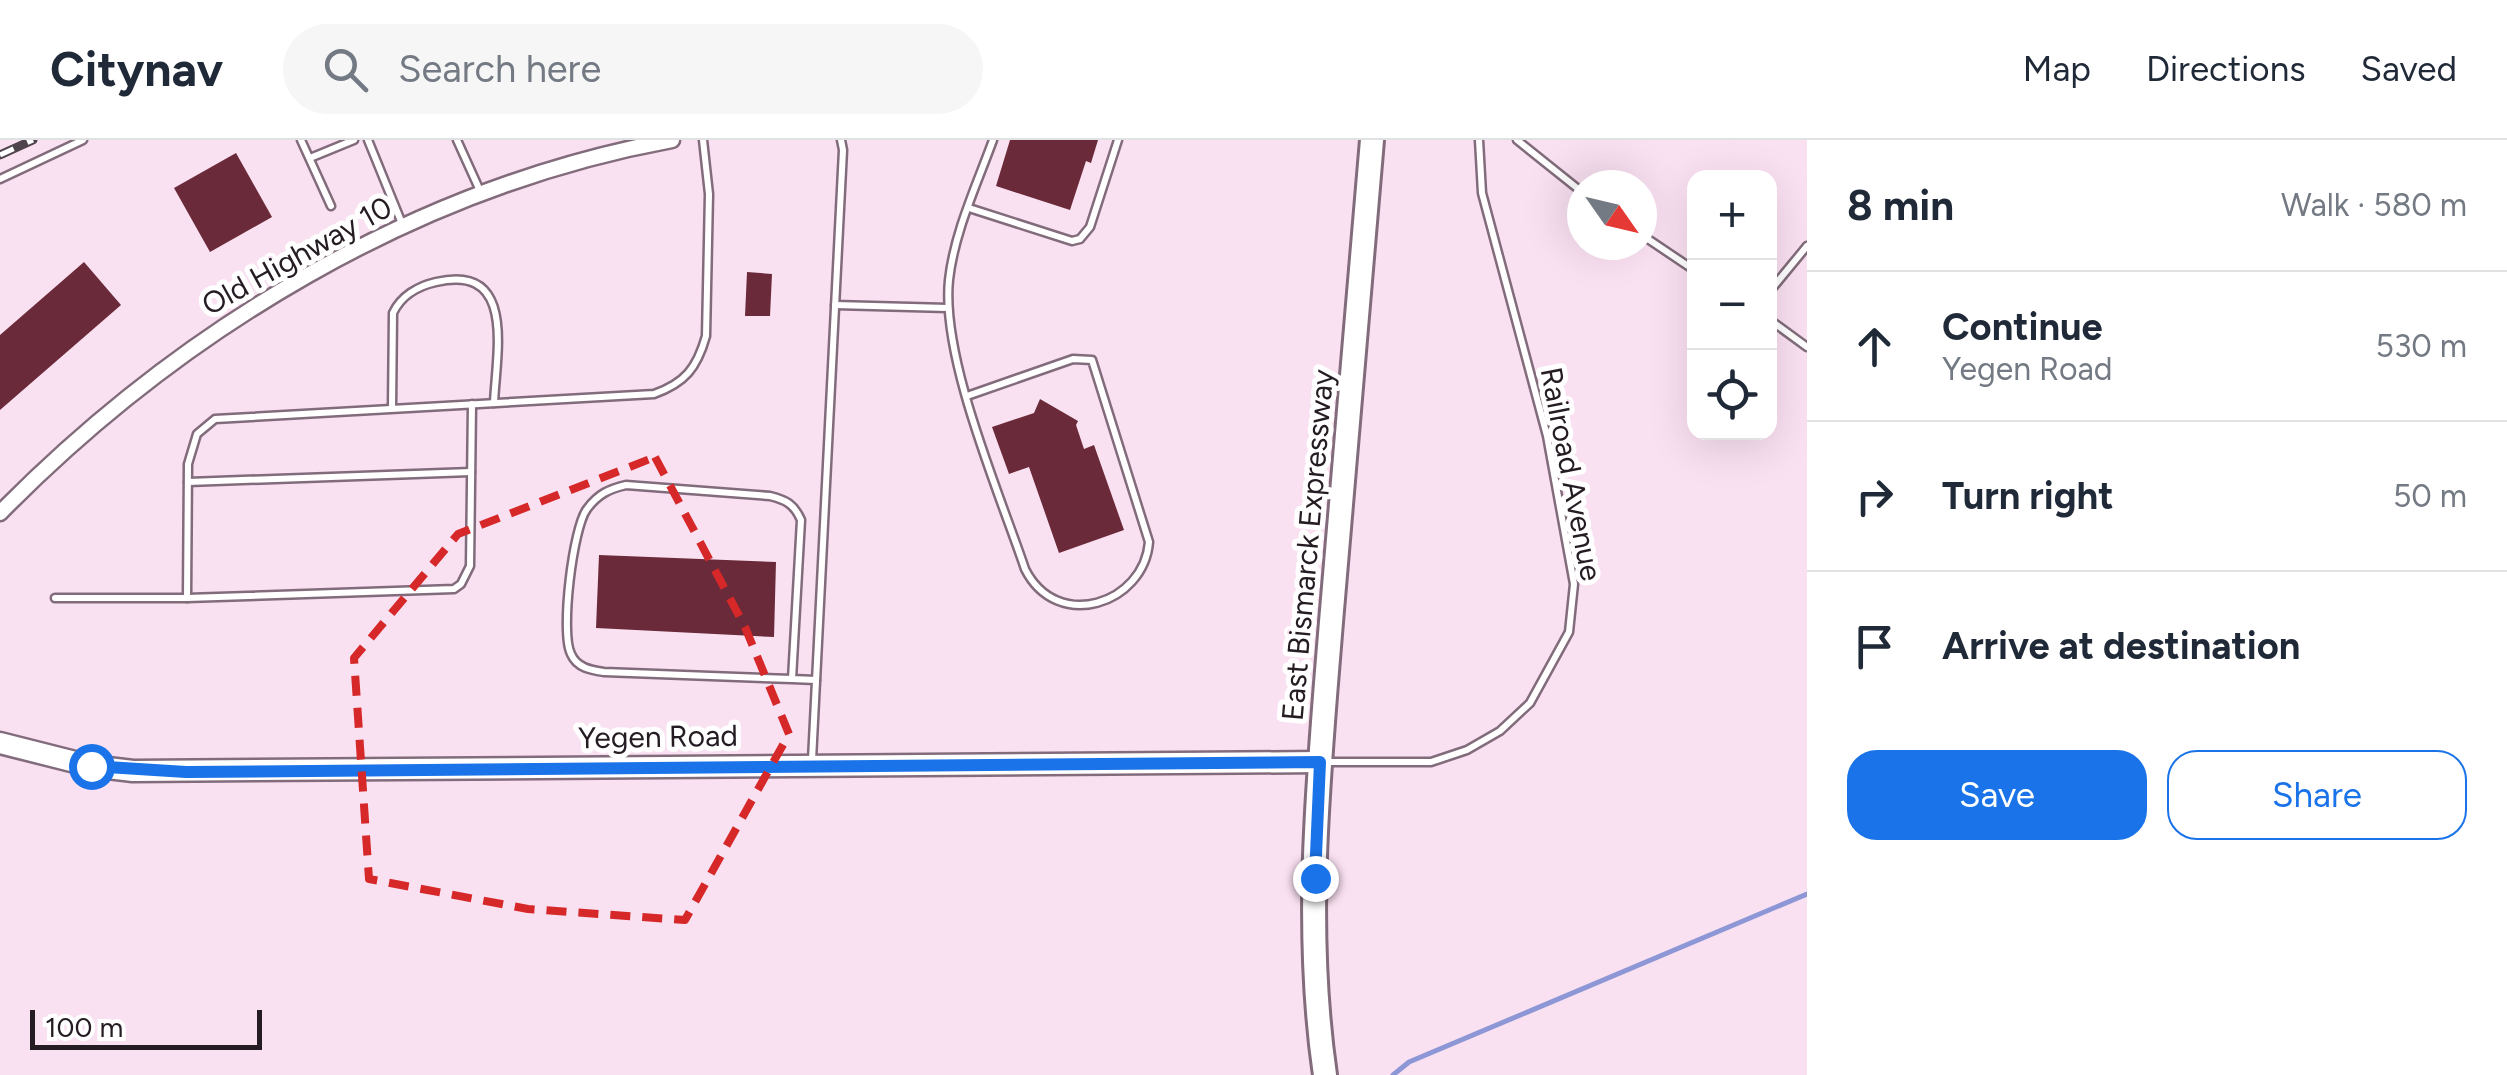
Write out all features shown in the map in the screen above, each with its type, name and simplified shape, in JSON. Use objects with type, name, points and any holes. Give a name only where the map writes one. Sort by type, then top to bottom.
[{"type":"main road","name":"East Bismarck Expressway","points":[[1325,1075],[1316,995],[1314,928],[1320,762],[1372,140]]},
{"type":"street","name":"Old Highway 10","points":[[0,513],[56,456],[168,363],[254,307],[403,226],[530,174],[600,153],[672,140]]},
{"type":"street","name":"Yegen Road","points":[[0,743],[91,766],[133,771],[1320,762]]},
{"type":"lane","points":[[0,179],[83,140]]},
{"type":"lane","points":[[301,140],[332,206]]},
{"type":"lane","points":[[310,158],[354,140]]},
{"type":"lane","points":[[368,140],[403,226]]},
{"type":"lane","points":[[457,140],[481,194]]},
{"type":"lane","points":[[187,598],[192,446],[197,434],[215,419],[654,394],[675,387],[688,377],[706,336],[709,194],[702,140]]},
{"type":"lane","points":[[812,766],[841,140]]},
{"type":"lane","points":[[967,396],[1080,356],[1096,364],[1150,542],[1148,559],[1119,592],[1087,606],[1068,606],[1048,599],[1034,588],[967,396],[948,308],[950,274],[968,208],[993,140]]},
{"type":"lane","points":[[968,208],[1080,240],[1090,227],[1118,140]]},
{"type":"lane","name":"Railroad Avenue","points":[[1320,762],[1431,762],[1467,750],[1500,730],[1530,703],[1569,632],[1574,584],[1551,454],[1482,192],[1478,140]]},
{"type":"lane","points":[[1517,140],[1567,180]]},
{"type":"lane","points":[[1657,245],[1687,265]]},
{"type":"lane","points":[[1777,282],[1807,246]]},
{"type":"lane","points":[[392,408],[393,313],[412,291],[450,279],[472,282],[490,292],[497,310],[494,403]]},
{"type":"lane","points":[[835,305],[948,308]]},
{"type":"lane","points":[[1777,325],[1807,347]]},
{"type":"lane","points":[[55,598],[454,589],[470,566],[472,404]]},
{"type":"lane","points":[[188,482],[471,472]]},
{"type":"lane","points":[[792,679],[801,520],[796,508],[770,496],[626,485],[604,491],[586,509],[575,532],[566,633],[571,654],[583,668],[604,672],[816,680]]},
{"type":"highlighted area","points":[[655,457],[745,627],[789,734],[685,920],[528,909],[369,879],[354,658],[458,534]]},
{"type":"building","points":[[1010,140],[1098,140],[1091,163],[1086,161],[1070,210],[996,186]]},
{"type":"building","points":[[236,153],[272,217],[210,252],[174,188]]},
{"type":"building","points":[[84,262],[121,305],[0,410],[0,335]]},
{"type":"building","points":[[747,272],[772,274],[770,316],[745,316]]},
{"type":"building","points":[[1040,399],[1078,421],[1084,449],[1094,445],[1124,530],[1059,553],[1029,467],[1009,474],[992,427],[1034,413]]},
{"type":"building","points":[[599,555],[776,562],[774,637],[596,628]]},
{"type":"waterway","points":[[1393,1075],[1409,1062],[1807,894]]},
{"type":"railway","points":[[0,155],[33,140]]},
{"type":"route","points":[[91,766],[186,772],[1320,762],[1315,878]]}]
